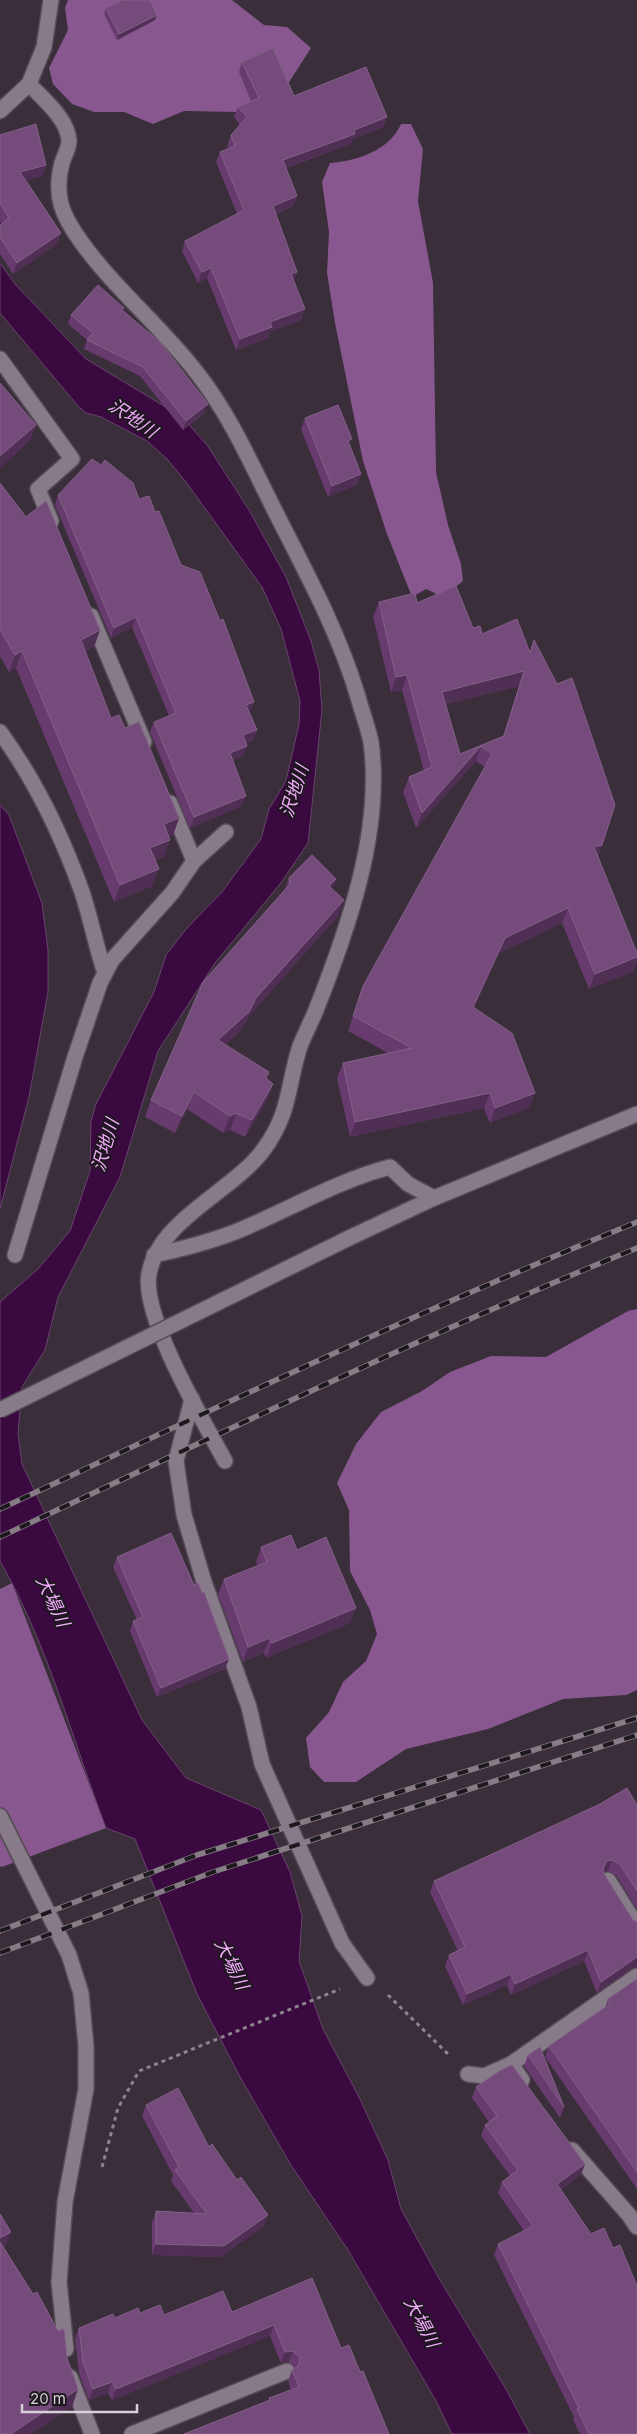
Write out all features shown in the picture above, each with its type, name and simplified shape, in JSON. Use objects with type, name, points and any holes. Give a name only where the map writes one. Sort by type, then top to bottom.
[{"type":"street","points":[[0,111],[29,84],[44,48],[51,0]]},
{"type":"street","points":[[29,84],[58,116],[65,128],[69,143],[62,160],[59,204],[68,222],[121,292],[163,333],[218,402],[322,604],[346,659],[370,739],[373,796],[367,848],[345,930],[301,1045],[282,1119],[261,1154],[235,1179],[188,1214],[154,1255],[148,1278],[155,1316],[192,1399],[225,1462]]},
{"type":"street","points":[[0,359],[72,460],[38,489],[57,534]]},
{"type":"street","points":[[84,598],[148,752]]},
{"type":"street","points":[[0,732],[19,758],[52,819],[82,894],[105,973]]},
{"type":"street","points":[[164,788],[194,861]]},
{"type":"street","points":[[15,1255],[76,1057],[105,973],[112,960],[172,893],[194,861],[226,832]]},
{"type":"street","points":[[0,1410],[434,1198],[637,1114]]},
{"type":"street","points":[[154,1255],[194,1246],[235,1232],[364,1174],[390,1167],[408,1184],[434,1198]]},
{"type":"street","points":[[192,1399],[176,1461],[187,1525],[249,1707],[262,1764],[342,1943],[367,1978]]},
{"type":"street","points":[[0,1816],[69,1955],[81,1993],[86,2046],[86,2089],[65,2202],[59,2282],[70,2375],[92,2434]]},
{"type":"street","points":[[608,1880],[637,1926]]},
{"type":"street","points":[[468,2074],[484,2076],[511,2064],[637,1976]]},
{"type":"street","points":[[511,2064],[534,2096]]},
{"type":"street","points":[[562,2137],[600,2184],[634,2217]]},
{"type":"street","points":[[132,2434],[287,2371]]},
{"type":"path","points":[[367,1978],[387,1994],[468,2074]]},
{"type":"path","points":[[100,2174],[118,2108],[139,2071],[337,1990]]},
{"type":"shaded area","points":[[68,0],[232,0],[264,25],[287,27],[311,48],[282,93],[237,112],[184,111],[153,124],[124,112],[94,112],[72,104],[53,84],[49,68],[68,30],[65,8]]},
{"type":"shaded area","points":[[401,124],[411,124],[423,149],[418,201],[433,283],[436,472],[448,525],[461,564],[463,581],[443,597],[426,589],[412,597],[387,534],[363,461],[335,323],[327,273],[329,232],[322,182],[330,163],[351,160],[372,153],[389,141]]},
{"type":"shaded area","points":[[637,1309],[637,1690],[626,1695],[563,1699],[488,1729],[406,1749],[356,1782],[324,1782],[310,1767],[306,1738],[329,1712],[343,1682],[366,1661],[377,1634],[370,1610],[350,1571],[349,1510],[337,1483],[356,1444],[381,1412],[422,1391],[450,1372],[491,1356],[546,1357],[628,1311]]},
{"type":"shaded area","points":[[12,1583],[106,1828],[2,1867],[0,1866],[0,1589]]},
{"type":"water","points":[[0,263],[15,284],[86,359],[182,417],[207,445],[249,510],[286,577],[311,641],[319,670],[322,710],[308,843],[280,884],[215,963],[158,1051],[120,1177],[58,1297],[45,1350],[22,1387],[18,1434],[22,1464],[142,1720],[186,1778],[261,1810],[290,1872],[302,1916],[299,1961],[323,2029],[359,2097],[388,2160],[401,2209],[437,2275],[506,2389],[530,2434],[452,2434],[435,2399],[348,2250],[291,2165],[240,2077],[197,1994],[135,1839],[106,1828],[46,1659],[17,1593],[0,1561],[0,1302],[38,1269],[70,1231],[90,1171],[91,1121],[96,1104],[154,992],[166,955],[187,928],[222,892],[261,839],[269,809],[286,781],[299,724],[300,701],[281,629],[262,587],[186,482],[167,459],[147,441],[101,417],[86,413],[78,406],[0,313]]},
{"type":"water","points":[[0,805],[9,815],[42,903],[48,950],[48,992],[29,1097],[0,1209]]},
{"type":"building","points":[[122,0],[150,0],[157,15],[119,34],[106,8]]},
{"type":"building","points":[[273,48],[294,96],[366,67],[387,117],[354,130],[355,134],[283,160],[297,196],[273,206],[297,272],[291,274],[305,309],[270,322],[272,327],[240,339],[211,268],[202,272],[185,241],[244,210],[220,152],[235,146],[231,135],[247,117],[238,107],[259,98],[242,62]]},
{"type":"building","points":[[36,124],[46,165],[20,172],[61,233],[17,263],[0,237],[0,225],[9,218],[0,203],[0,135]]},
{"type":"building","points":[[98,285],[124,308],[122,310],[160,342],[208,404],[186,421],[143,367],[87,340],[93,333],[71,315]]},
{"type":"building","points":[[0,383],[36,425],[0,456]]},
{"type":"building","points":[[338,405],[352,439],[348,441],[361,474],[332,486],[305,418]]},
{"type":"building","points":[[92,459],[101,465],[105,460],[133,483],[139,499],[149,496],[155,512],[159,511],[181,565],[200,572],[220,621],[223,619],[254,702],[246,705],[257,730],[243,735],[247,746],[230,753],[246,796],[194,817],[154,722],[176,713],[136,617],[114,628],[58,495]]},
{"type":"building","points":[[0,483],[26,517],[46,501],[100,630],[81,640],[111,718],[119,715],[125,728],[139,722],[179,818],[164,824],[170,840],[150,848],[159,869],[120,885],[22,651],[15,655],[0,629]]},
{"type":"building","points":[[456,586],[473,628],[480,626],[482,634],[517,619],[530,653],[534,640],[557,684],[572,678],[615,805],[602,845],[594,847],[637,957],[595,974],[568,908],[505,938],[473,1007],[512,1033],[535,1093],[495,1108],[490,1093],[355,1122],[343,1063],[412,1048],[353,1016],[363,986],[492,754],[481,746],[422,813],[409,777],[432,767],[407,675],[396,677],[379,602],[415,593],[417,603]],"holes":[[[524,671],[504,736],[460,754],[442,692]]]},
{"type":"building","points":[[312,855],[336,879],[329,886],[344,900],[256,998],[249,1012],[218,1040],[269,1072],[266,1078],[273,1084],[252,1120],[236,1113],[230,1116],[194,1092],[182,1116],[151,1100],[203,982],[290,884],[289,878]]},
{"type":"building","points":[[171,1533],[194,1585],[198,1583],[202,1593],[204,1592],[229,1659],[161,1688],[133,1621],[143,1617],[117,1557]]},
{"type":"building","points":[[291,1535],[297,1550],[326,1537],[356,1608],[272,1643],[270,1638],[248,1647],[224,1579],[267,1562],[261,1547]]},
{"type":"building","points":[[627,1788],[637,1805],[637,1891],[620,1864],[612,1860],[607,1861],[603,1869],[604,1874],[633,1920],[637,1922],[637,1957],[601,1982],[588,1950],[515,1984],[511,1974],[467,1994],[449,1955],[465,1947],[434,1881],[600,1804]]},
{"type":"building","points":[[637,1979],[637,2172],[549,2046],[610,2004],[608,1999]]},
{"type":"building","points":[[540,2047],[564,2107],[528,2055]]},
{"type":"building","points":[[512,2065],[585,2164],[557,2184],[591,2234],[604,2228],[613,2248],[620,2245],[637,2286],[637,2434],[589,2434],[577,2409],[579,2408],[498,2244],[533,2226],[502,2182],[518,2170],[485,2125],[497,2116],[476,2087]]},
{"type":"building","points":[[178,2088],[209,2147],[212,2144],[237,2180],[241,2177],[268,2215],[224,2246],[156,2244],[156,2211],[207,2214],[175,2170],[179,2167],[146,2105]]},
{"type":"building","points":[[0,2214],[11,2232],[0,2238]]},
{"type":"building","points":[[0,2242],[33,2294],[37,2292],[58,2331],[64,2329],[67,2358],[78,2389],[11,2434],[0,2434]]},
{"type":"building","points":[[312,2278],[341,2348],[349,2345],[360,2372],[363,2371],[389,2434],[184,2434],[299,2387],[292,2370],[299,2365],[300,2357],[293,2351],[285,2352],[274,2325],[116,2389],[112,2382],[93,2389],[83,2362],[79,2328],[113,2314],[115,2318],[138,2308],[140,2313],[160,2305],[164,2315],[223,2291],[232,2312]]},
{"type":"railway","points":[[0,1509],[396,1325],[637,1222]]},
{"type":"railway","points":[[0,1537],[396,1352],[637,1248]]},
{"type":"railway","points":[[0,1931],[197,1855],[637,1718]]},
{"type":"railway","points":[[0,1953],[213,1872],[637,1735]]},
{"type":"water label","name":"沢地川","points":[[133,418]]},
{"type":"water label","name":"沢地川","points":[[294,791]]},
{"type":"water label","name":"沢地川","points":[[105,1145]]},
{"type":"water label","name":"大場川","points":[[53,1601]]},
{"type":"water label","name":"大場川","points":[[232,1964]]},
{"type":"water label","name":"大場川","points":[[422,2322]]}]
